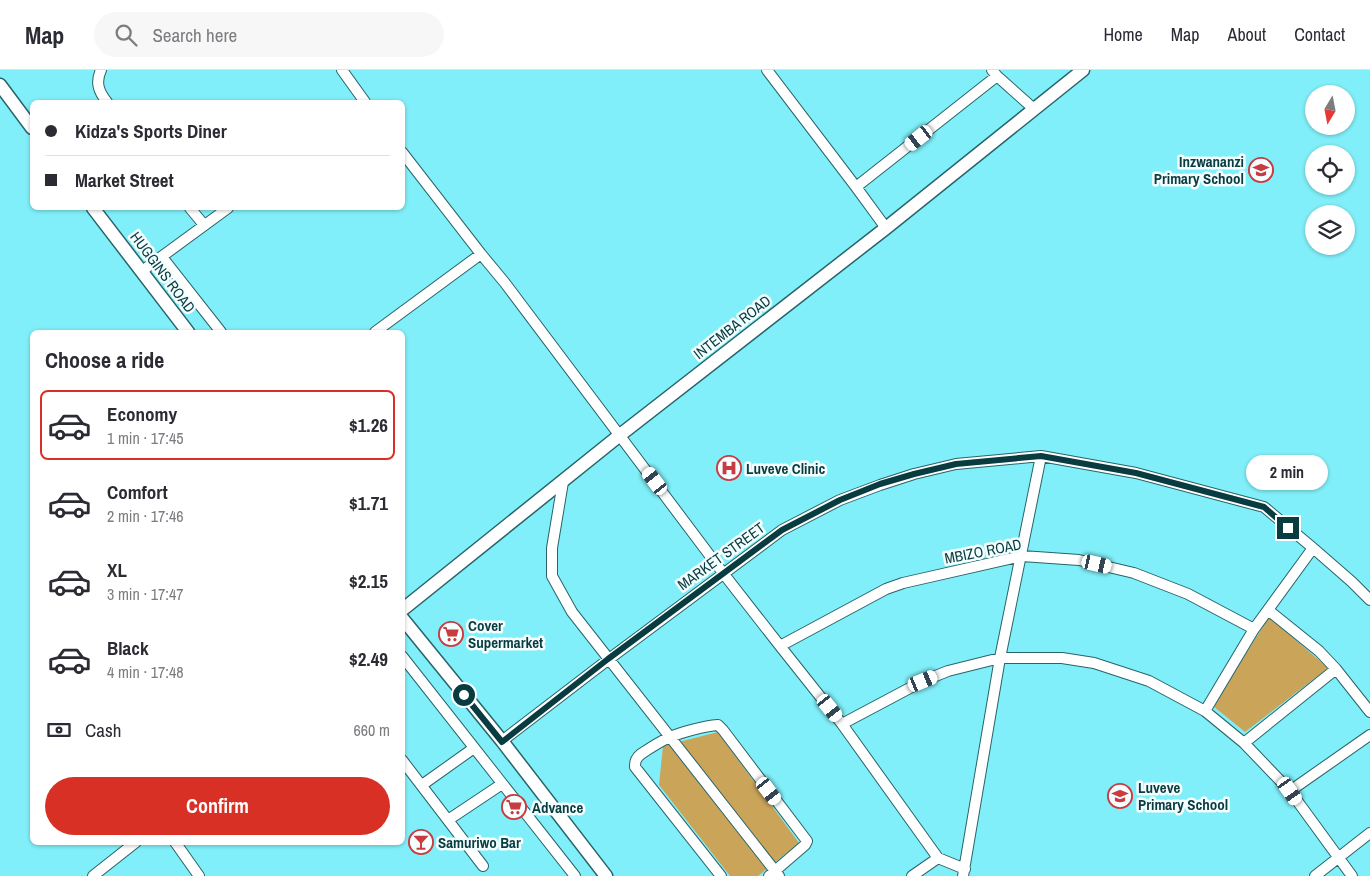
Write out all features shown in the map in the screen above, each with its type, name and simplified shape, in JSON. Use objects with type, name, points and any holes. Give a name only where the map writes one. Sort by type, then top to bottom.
[{"type":"street","points":[[101,70],[97,78],[100,92],[106,100]]},
{"type":"street","points":[[342,70],[364,100]]},
{"type":"street","points":[[766,70],[886,228]]},
{"type":"street","name":"INTEMBA ROAD","points":[[405,608],[620,436],[886,228],[1082,70]]},
{"type":"street","points":[[856,187],[995,73],[1034,109]]},
{"type":"street","points":[[0,85],[30,125]]},
{"type":"street","points":[[405,156],[505,282],[723,573],[842,724],[938,858],[964,872],[1000,658],[1041,456]]},
{"type":"street","name":"HUGGINS ROAD","points":[[95,210],[186,330]]},
{"type":"street","points":[[192,210],[204,225]]},
{"type":"street","points":[[142,271],[225,210]]},
{"type":"street","points":[[378,330],[481,254]]},
{"type":"street","points":[[162,257],[219,330]]},
{"type":"street","name":"MARKET STREET","points":[[502,742],[608,659],[782,530],[840,500],[880,484],[956,464],[1041,456],[1136,473],[1264,507],[1370,600]]},
{"type":"street","points":[[563,482],[552,548],[552,576],[572,612],[608,659],[669,737],[775,874],[806,846],[807,842],[718,725],[706,726],[669,737],[640,754],[635,762],[635,767],[721,876]]},
{"type":"street","points":[[1205,710],[1254,629],[1313,548]]},
{"type":"street","name":"MBIZO ROAD","points":[[780,646],[886,589],[903,583],[1022,556],[1078,560],[1134,573],[1188,594],[1254,629]]},
{"type":"street","points":[[1268,610],[1320,651],[1370,712]]},
{"type":"street","points":[[405,622],[502,742],[603,875]]},
{"type":"street","points":[[842,724],[923,681],[1000,658],[1062,658],[1094,663],[1149,681],[1205,710],[1244,743],[1290,791],[1352,876]]},
{"type":"street","points":[[405,660],[574,876]]},
{"type":"street","points":[[1244,743],[1336,669]]},
{"type":"street","points":[[1290,791],[1370,735]]},
{"type":"street","points":[[422,786],[474,748]]},
{"type":"street","points":[[405,764],[483,866]]},
{"type":"street","points":[[448,820],[502,784]]},
{"type":"street","points":[[1315,876],[1370,834]]},
{"type":"street","points":[[93,876],[132,845]]},
{"type":"street","points":[[177,845],[199,876]]},
{"type":"street","points":[[912,876],[938,858]]},
{"type":"shaded area","points":[[1269,617],[1328,668],[1245,732],[1213,706]]},
{"type":"shaded area","points":[[718,732],[799,843],[758,876],[730,876],[659,785],[663,746]]},
{"type":"place","name":"Inzwananzi Primary School","points":[[1261,170]]},
{"type":"place","name":"Luveve Clinic","points":[[729,468]]},
{"type":"place","name":"Cover Supermarket","points":[[451,634]]},
{"type":"place","name":"Luveve Primary School","points":[[1120,796]]},
{"type":"place","name":"Advance","points":[[514,807]]},
{"type":"place","name":"Samuriwo Bar","points":[[421,842]]},
{"type":"route","points":[[464,695],[502,742],[608,659],[782,530],[840,500],[880,484],[956,464],[1041,456],[1136,473],[1264,507],[1288,528]]}]
